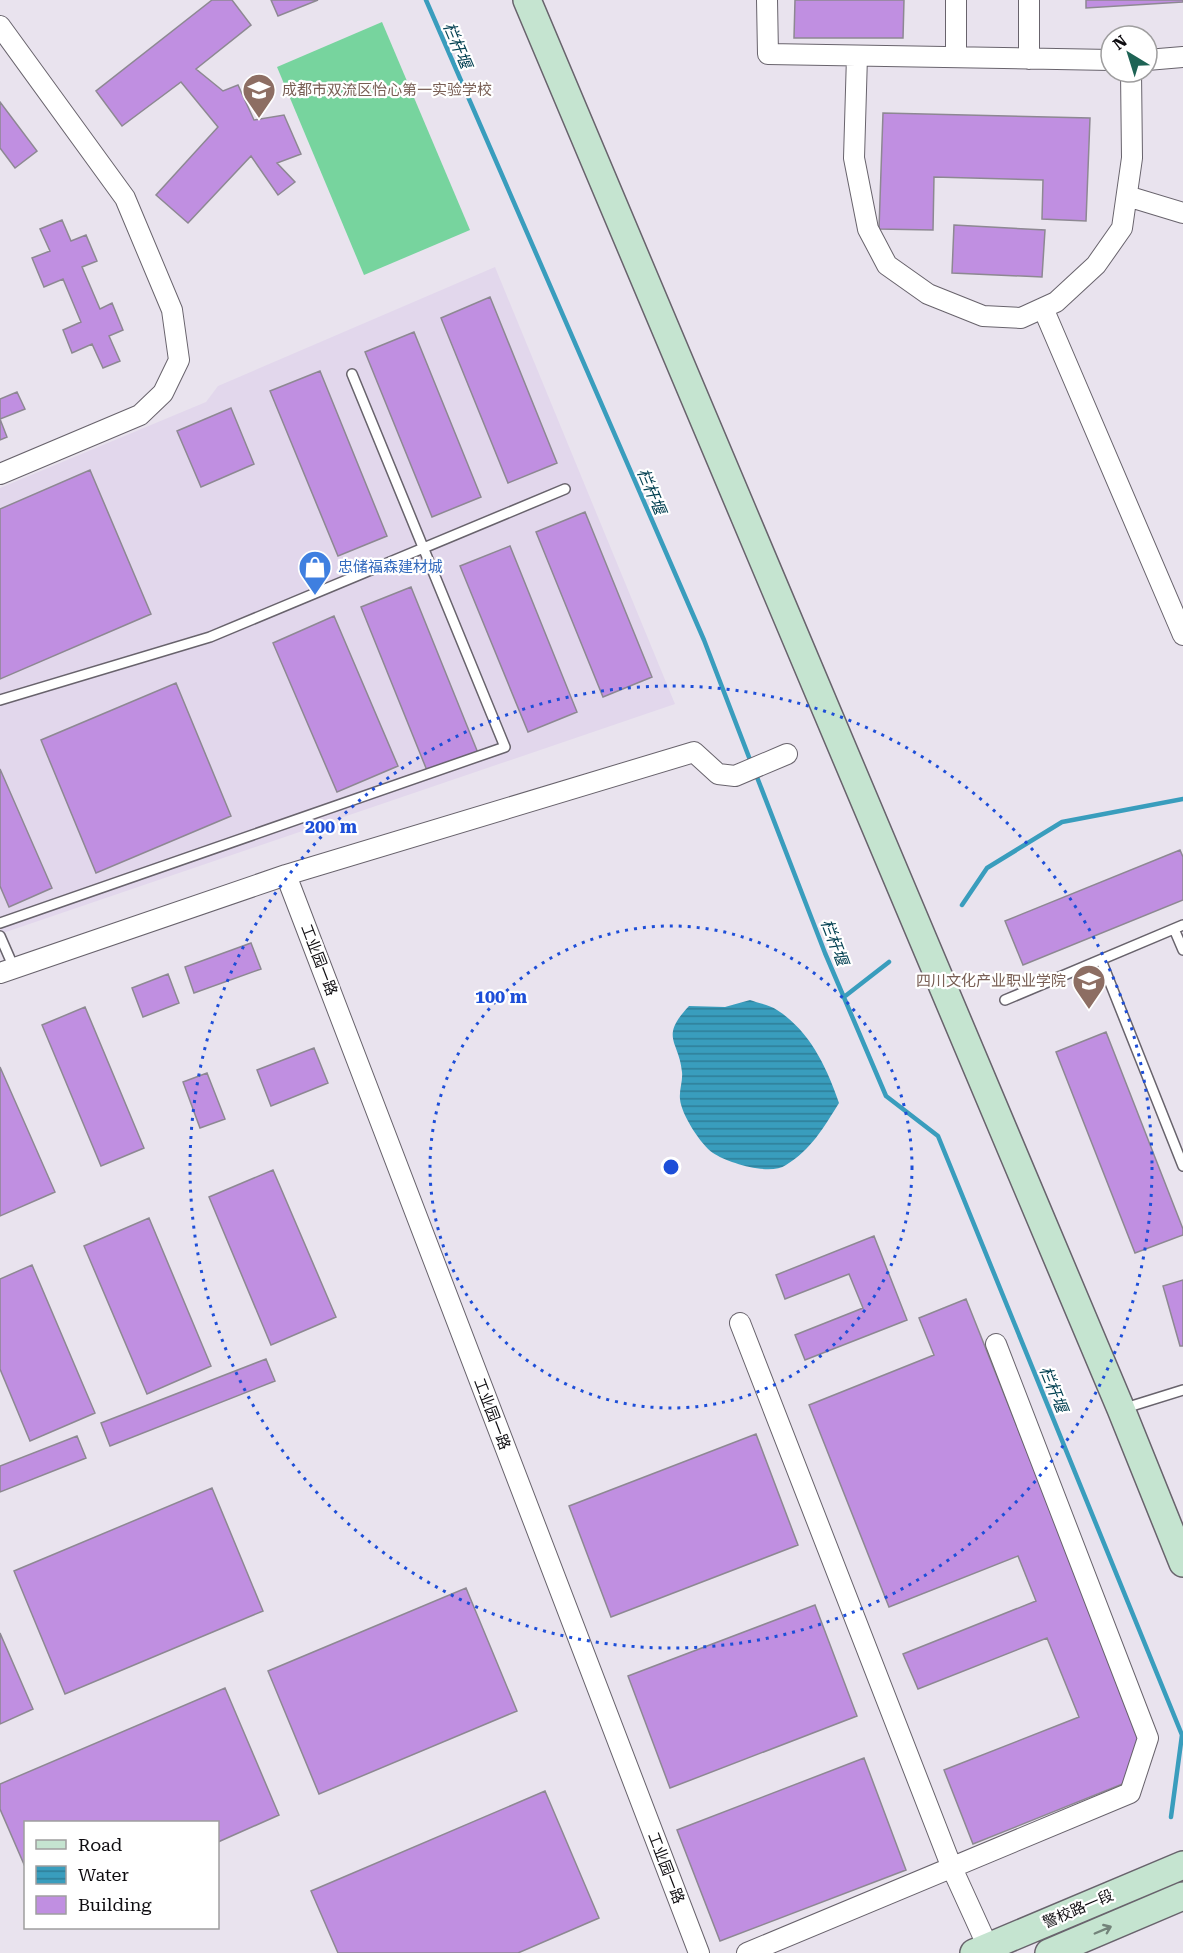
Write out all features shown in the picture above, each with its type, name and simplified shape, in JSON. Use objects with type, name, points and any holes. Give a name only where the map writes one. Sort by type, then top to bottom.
[{"type":"street","points":[[527,0],[1121,1409],[1183,1563]]},
{"type":"street","points":[[767,0],[768,54],[1099,60]]},
{"type":"street","points":[[956,0],[956,57]]},
{"type":"street","points":[[1029,0],[1029,59]]},
{"type":"street","points":[[0,26],[125,198],[172,310],[179,360],[163,393],[140,415],[0,474]]},
{"type":"street","points":[[857,56],[854,158],[868,229],[887,265],[928,294],[984,316],[1021,318],[1056,302],[1095,265],[1122,228],[1132,158],[1131,84]]},
{"type":"street","points":[[1159,59],[1183,57]]},
{"type":"street","points":[[1127,196],[1183,213]]},
{"type":"street","points":[[1043,308],[1183,635]]},
{"type":"street","points":[[7,971],[286,875],[694,752],[718,774],[735,776],[787,754]]},
{"type":"street","name":"工业园一路","points":[[286,875],[699,1953]]},
{"type":"street","points":[[740,1323],[952,1868],[976,1951]]},
{"type":"street","points":[[747,1953],[1130,1793],[1148,1738],[996,1344]]},
{"type":"street","name":"警校路一段","points":[[976,1951],[1183,1865]]},
{"type":"street","name":"警校路一段","points":[[1049,1953],[1183,1896]]},
{"type":"lane","points":[[0,923],[505,747],[352,374]]},
{"type":"lane","points":[[0,700],[210,638],[565,489]]},
{"type":"lane","points":[[1005,1000],[1179,927],[1183,950]]},
{"type":"lane","points":[[0,936],[7,971]]},
{"type":"lane","points":[[1101,960],[1183,1166]]},
{"type":"lane","points":[[1121,1409],[1183,1390]]},
{"type":"shaded area","name":"忠储福森建材城","points":[[495,267],[675,704],[0,934],[0,488],[206,402],[218,386]]},
{"type":"green space","points":[[382,22],[470,230],[364,275],[277,67]]},
{"type":"water","points":[[750,1000],[774,1008],[799,1028],[823,1064],[839,1103],[810,1145],[795,1159],[779,1168],[749,1167],[728,1161],[713,1153],[692,1129],[681,1105],[682,1072],[673,1039],[675,1025],[680,1017],[689,1006],[725,1007]]},
{"type":"building","points":[[212,0],[232,0],[251,25],[196,69],[223,91],[238,85],[254,120],[284,115],[301,154],[277,163],[295,182],[278,195],[251,156],[188,223],[156,195],[218,127],[181,82],[122,126],[96,91]]},
{"type":"building","points":[[271,0],[318,0],[278,16]]},
{"type":"building","points":[[795,0],[904,0],[903,38],[794,38]]},
{"type":"building","points":[[1086,0],[1183,0],[1183,2],[1086,8]]},
{"type":"building","points":[[0,102],[37,151],[15,168],[0,148]]},
{"type":"building","points":[[883,113],[1090,118],[1086,221],[1042,219],[1043,180],[934,177],[933,230],[879,229]]},
{"type":"building","points":[[62,220],[71,241],[86,235],[97,261],[82,267],[100,309],[112,303],[123,330],[109,336],[120,361],[103,368],[92,344],[72,353],[63,330],[81,322],[63,279],[44,287],[32,258],[50,251],[40,229]]},
{"type":"building","points":[[954,225],[1045,230],[1042,277],[952,273]]},
{"type":"building","points":[[490,297],[557,463],[508,483],[441,318]]},
{"type":"building","points":[[414,332],[481,497],[432,517],[365,352]]},
{"type":"building","points":[[320,371],[387,536],[338,556],[270,391]]},
{"type":"building","points":[[17,392],[25,409],[0,419],[0,399]]},
{"type":"building","points":[[231,408],[254,464],[201,487],[177,431]]},
{"type":"building","points":[[0,419],[7,437],[0,440]]},
{"type":"building","points":[[90,470],[151,614],[0,679],[0,509]]},
{"type":"building","points":[[585,512],[652,677],[603,697],[536,532]]},
{"type":"building","points":[[510,546],[577,712],[528,732],[460,566]]},
{"type":"building","points":[[411,587],[478,753],[428,773],[361,607]]},
{"type":"building","points":[[334,616],[398,766],[337,792],[273,643]]},
{"type":"building","points":[[176,683],[231,816],[96,873],[41,740]]},
{"type":"building","points":[[0,769],[52,888],[9,907],[0,886]]},
{"type":"building","points":[[1180,850],[1183,857],[1183,900],[1023,965],[1005,921]]},
{"type":"building","points":[[251,943],[261,969],[194,993],[185,967]]},
{"type":"building","points":[[168,974],[179,1003],[143,1017],[132,988]]},
{"type":"building","points":[[85,1007],[144,1148],[101,1166],[42,1025]]},
{"type":"building","points":[[1106,1032],[1183,1229],[1183,1235],[1135,1253],[1056,1052]]},
{"type":"building","points":[[314,1048],[328,1083],[271,1106],[257,1070]]},
{"type":"building","points":[[0,1067],[55,1192],[0,1216]]},
{"type":"building","points":[[207,1073],[225,1119],[200,1128],[183,1082]]},
{"type":"building","points":[[273,1170],[336,1317],[271,1345],[209,1197]]},
{"type":"building","points":[[149,1218],[211,1366],[147,1394],[84,1246]]},
{"type":"building","points":[[874,1236],[907,1320],[805,1360],[795,1335],[863,1308],[849,1274],[785,1299],[776,1275]]},
{"type":"building","points":[[32,1265],[95,1413],[30,1441],[0,1369],[0,1279]]},
{"type":"building","points":[[1183,1280],[1183,1346],[1180,1346],[1163,1286]]},
{"type":"building","points":[[966,1299],[1142,1740],[1125,1783],[973,1844],[944,1770],[1079,1717],[1047,1638],[918,1689],[903,1654],[1036,1601],[1018,1556],[889,1607],[809,1405],[934,1355],[919,1318]]},
{"type":"building","points":[[266,1359],[275,1381],[110,1446],[101,1423]]},
{"type":"building","points":[[756,1434],[798,1545],[611,1617],[569,1506]]},
{"type":"building","points":[[77,1436],[86,1458],[0,1492],[0,1466]]},
{"type":"building","points":[[212,1488],[263,1611],[65,1694],[14,1571]]},
{"type":"building","points":[[466,1588],[517,1711],[319,1794],[268,1671]]},
{"type":"building","points":[[815,1605],[857,1716],[670,1788],[628,1676]]},
{"type":"building","points":[[0,1633],[33,1709],[0,1724]]},
{"type":"building","points":[[225,1688],[279,1815],[219,1842],[219,1821],[24,1821],[24,1864],[0,1809],[0,1784]]},
{"type":"building","points":[[864,1758],[906,1870],[720,1941],[677,1830]]},
{"type":"building","points":[[545,1791],[599,1918],[518,1953],[338,1953],[311,1891]]},
{"type":"waterway","name":"栏杆堰","points":[[426,0],[704,640],[752,765]]},
{"type":"waterway","name":"栏杆堰","points":[[755,772],[825,953],[886,1096],[938,1136],[1182,1735],[1171,1817]]},
{"type":"waterway","name":"栏杆堰","points":[[962,905],[987,868],[1062,822],[1183,799]]},
{"type":"waterway","name":"栏杆堰","points":[[844,997],[889,962]]},
{"type":"place","name":"成都市双流区怡心第一实验学校","points":[[259,119]]},
{"type":"place","name":"忠储福森建材城","points":[[315,596]]},
{"type":"place","name":"四川文化产业职业学院","points":[[1089,1010]]}]
